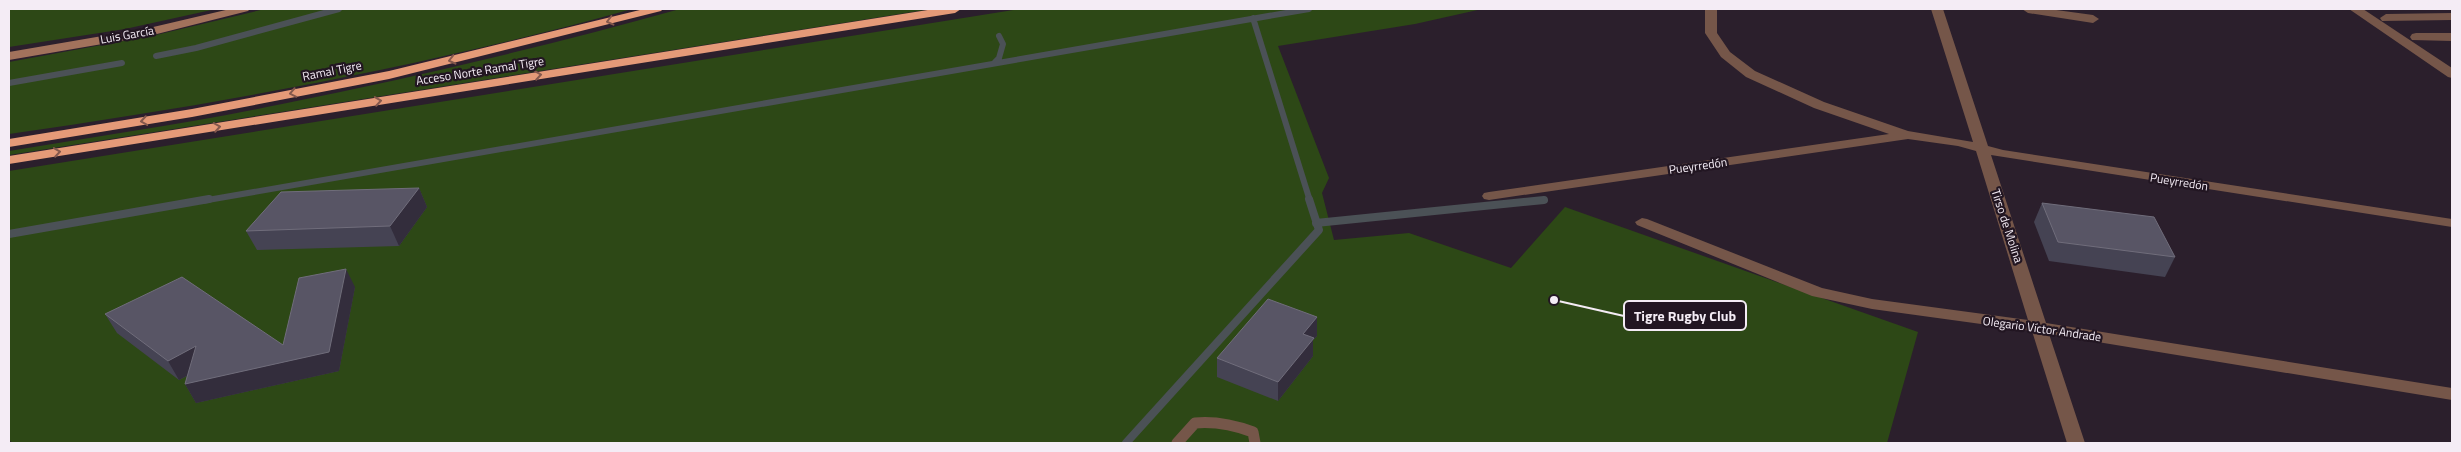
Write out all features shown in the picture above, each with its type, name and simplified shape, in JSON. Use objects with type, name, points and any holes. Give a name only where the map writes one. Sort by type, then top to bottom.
[{"type":"highway","name":"Ramal Tigre","points":[[9,143],[192,113],[389,75],[657,9]]},
{"type":"highway","name":"Acceso Norte Ramal Tigre","points":[[9,160],[955,9]]},
{"type":"street","name":"Luis García","points":[[9,56],[149,32],[244,9]]},
{"type":"street","name":"Pueyrredón","points":[[1711,9],[1708,19],[1710,32],[1718,46],[1758,79],[1806,102],[1875,122],[1908,135]]},
{"type":"street","name":"Tirso de Molina","points":[[1937,9],[2076,443]]},
{"type":"street","points":[[2028,9],[2093,19]]},
{"type":"street","points":[[2355,9],[2452,74]]},
{"type":"street","points":[[2386,18],[2452,17]]},
{"type":"street","points":[[2416,37],[2452,37]]},
{"type":"street","name":"Pueyrredón","points":[[1489,196],[1908,135],[1928,136],[2002,154],[2452,223]]},
{"type":"street","name":"Olegario Víctor Andrade","points":[[1642,222],[1818,292],[1872,304],[2039,327],[2452,394]]},
{"type":"lane","points":[[1177,443],[1195,423],[1209,421],[1230,423],[1253,432],[1255,443]]},
{"type":"green space","points":[[9,9],[216,9],[125,29],[9,47]]},
{"type":"green space","points":[[265,9],[632,9],[555,30],[322,82],[166,110],[9,134],[9,62],[156,35]]},
{"type":"green space","points":[[680,9],[931,9],[9,155],[9,151],[214,117],[382,83],[531,48]]},
{"type":"green space","points":[[1019,9],[1482,9],[1415,24],[1278,46],[1329,178],[1322,193],[1334,240],[1409,233],[1511,268],[1565,207],[1918,332],[1887,443],[13,443],[9,440],[9,171]]},
{"type":"building","points":[[419,188],[390,226],[246,231],[281,192]]},
{"type":"building","points":[[2042,203],[2154,217],[2175,257],[2058,242]]},
{"type":"building","points":[[346,269],[329,352],[185,384],[196,346],[168,361],[105,314],[182,277],[283,345],[299,278]]},
{"type":"building","points":[[1268,299],[1317,317],[1303,334],[1314,338],[1278,382],[1217,358]]},
{"type":"waterway","points":[[156,56],[196,48],[339,9]]},
{"type":"waterway","points":[[1253,19],[1309,9]]},
{"type":"waterway","points":[[202,201],[1253,19]]},
{"type":"waterway","points":[[1253,19],[1310,201]]},
{"type":"waterway","points":[[995,62],[999,58],[1003,44],[999,36]]},
{"type":"waterway","points":[[9,83],[122,63]]},
{"type":"waterway","points":[[9,234],[209,199]]},
{"type":"waterway","points":[[1309,199],[1317,223]]},
{"type":"waterway","points":[[1317,223],[1544,200],[1537,201]]},
{"type":"waterway","points":[[1126,443],[1319,230],[1317,223]]},
{"type":"place","name":"Tigre Rugby Club","points":[[1554,300]]}]
